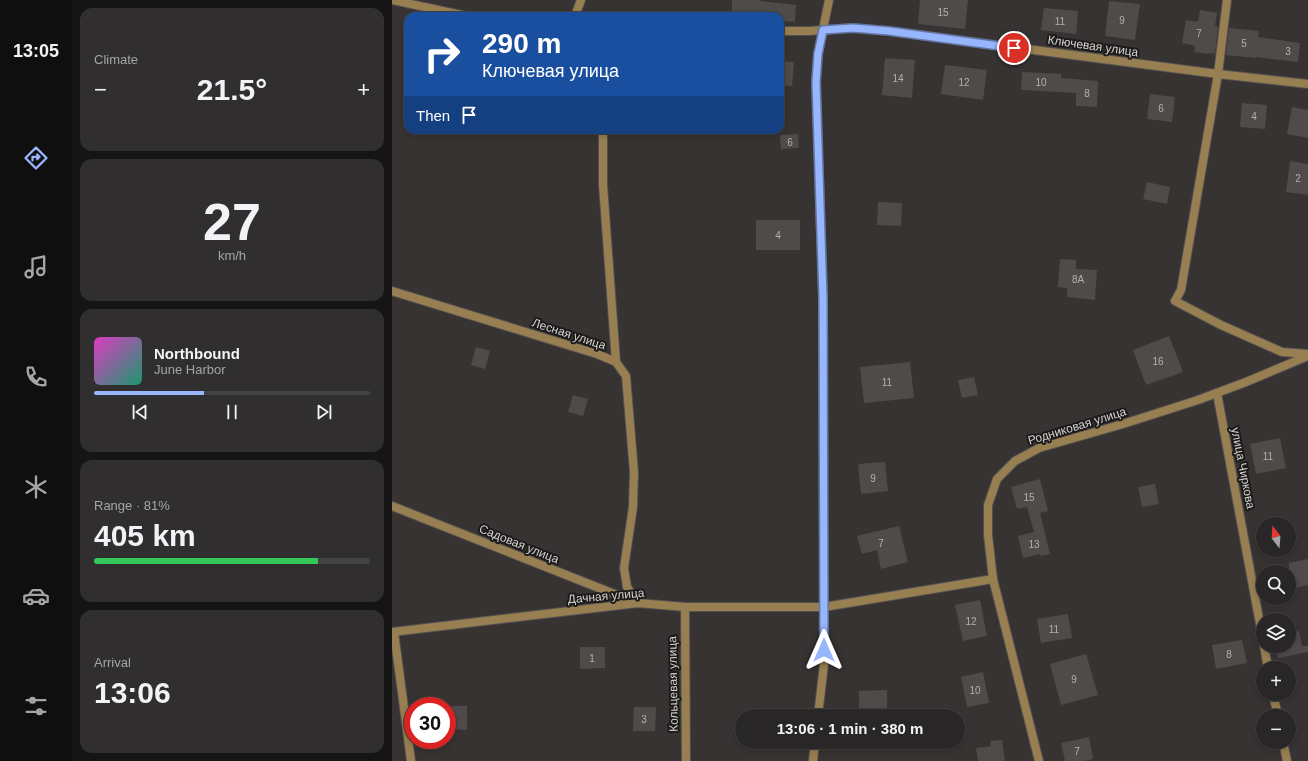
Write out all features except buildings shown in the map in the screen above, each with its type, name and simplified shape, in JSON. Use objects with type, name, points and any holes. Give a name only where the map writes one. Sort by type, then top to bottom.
[{"type":"street","points":[[392,0],[448,12]]},
{"type":"street","points":[[576,12],[581,0]]},
{"type":"street","points":[[819,709],[824,664],[823,297],[816,82],[818,54],[830,0]]},
{"type":"street","points":[[1227,0],[1218,74],[1180,290],[1175,301],[1221,325],[1282,352],[1308,355]]},
{"type":"street","name":"Ключевая улица","points":[[784,31],[853,28],[889,31],[1218,74],[1308,84]]},
{"type":"street","points":[[603,134],[603,185],[616,362]]},
{"type":"street","name":"Лесная улица","points":[[392,291],[590,352],[616,362],[626,376],[634,472],[633,507],[624,568],[628,587],[638,603]]},
{"type":"street","name":"Родниковая улица","points":[[1039,761],[993,579],[988,535],[988,505],[997,480],[1015,461],[1040,448],[1123,424],[1217,393],[1308,355]]},
{"type":"street","name":"улица Чиркова","points":[[1217,393],[1258,613]]},
{"type":"street","name":"Садовая улица","points":[[392,506],[638,603]]},
{"type":"street","name":"Дачная улица","points":[[393,632],[638,603],[684,607],[824,607],[993,579]]},
{"type":"street","name":"Кольцевая улица","points":[[684,607],[686,761]]},
{"type":"street","points":[[393,632],[411,761]]},
{"type":"street","points":[[813,761],[814,749]]},
{"type":"street","points":[[1284,749],[1287,761]]},
{"type":"route","points":[[824,650],[823,297],[816,82],[818,54],[823,30],[853,28],[889,31],[1014,48]]}]
